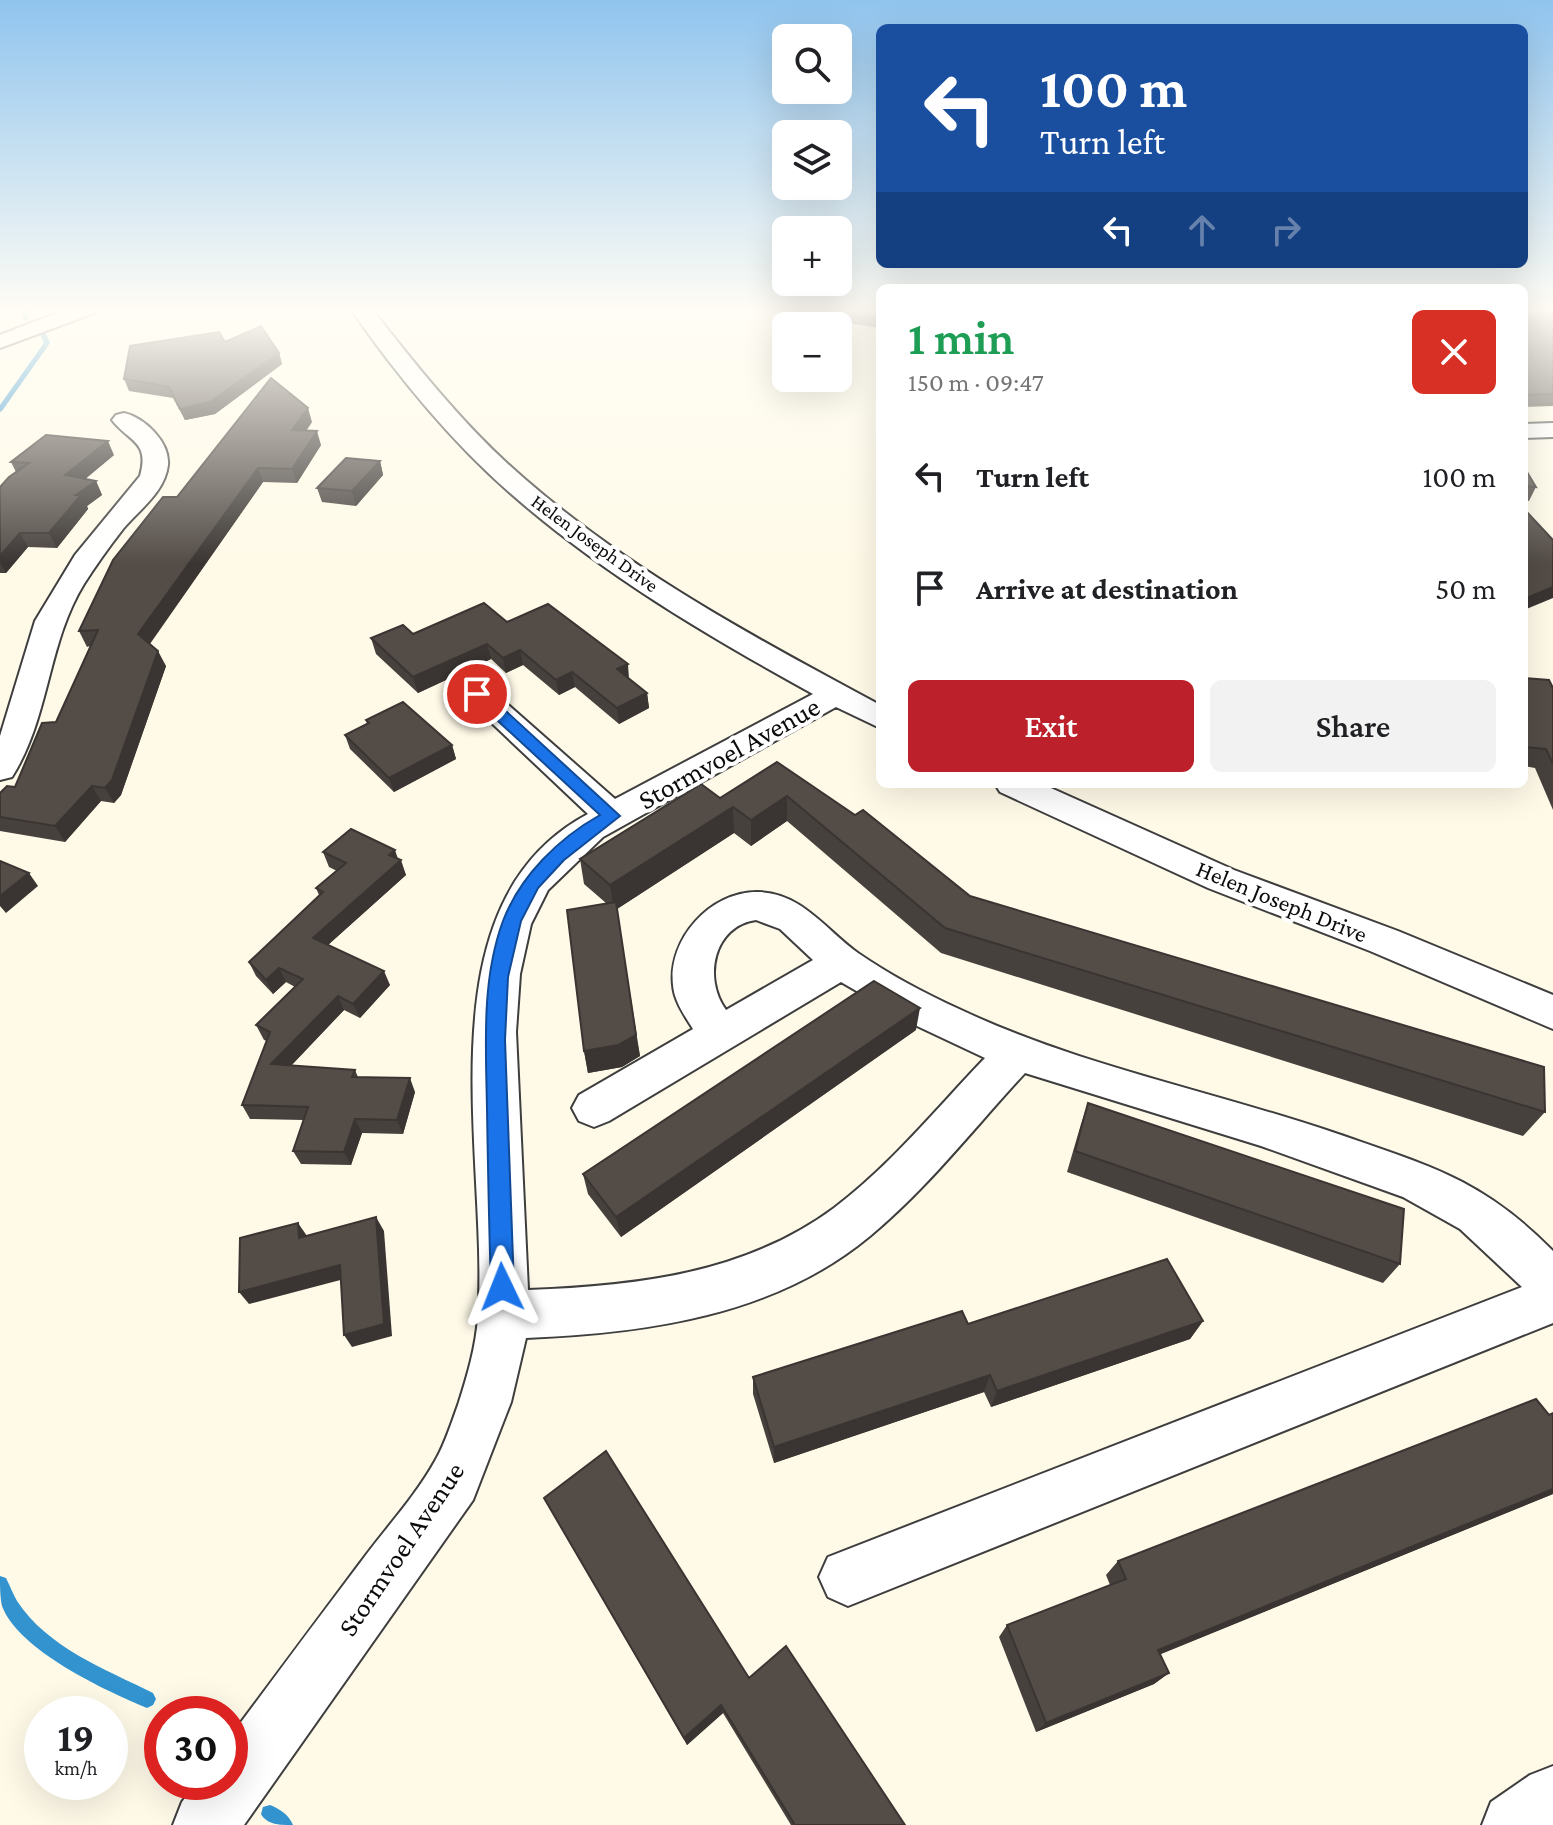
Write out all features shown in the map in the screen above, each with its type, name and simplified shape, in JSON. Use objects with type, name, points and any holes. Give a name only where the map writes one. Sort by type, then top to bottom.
[{"type":"street","name":"Helen Joseph Drive","points":[[429,393],[465,437],[518,487],[638,575],[717,626],[876,716]]},
{"type":"street","points":[[0,769],[22,721],[33,661],[55,609],[87,558],[147,488],[155,471],[156,458],[152,444],[124,420]]},
{"type":"street","points":[[1528,431],[1553,430]]},
{"type":"street","points":[[477,694],[612,816]]},
{"type":"street","name":"Stormvoel Avenue","points":[[205,1825],[454,1481],[481,1418],[497,1366],[503,1315],[495,1040],[499,977],[512,921],[532,884],[557,855],[590,828],[837,694]]},
{"type":"street","name":"Helen Joseph Drive","points":[[1021,788],[1221,879],[1384,941],[1553,1013]]},
{"type":"street","points":[[720,1034],[702,1010],[693,989],[693,964],[702,940],[721,919],[738,908],[757,906],[775,909],[796,921],[842,962],[923,1011],[1017,1053],[1250,1123],[1422,1185],[1462,1204],[1504,1234],[1553,1286]]},
{"type":"street","points":[[594,1108],[842,962]]},
{"type":"street","points":[[503,1315],[609,1311],[673,1301],[732,1286],[785,1266],[849,1224],[1017,1053]]},
{"type":"street","points":[[848,1577],[1553,1299]]},
{"type":"street","points":[[1514,1825],[1553,1798]]},
{"type":"building","points":[[172,393],[222,393],[210,402],[180,409]]},
{"type":"building","points":[[259,393],[290,393],[308,408],[292,430],[317,431],[292,469],[258,468],[138,634],[158,651],[112,780],[105,788],[92,786],[55,826],[0,817],[0,793],[7,786],[15,787],[42,723],[56,722],[98,630],[79,631],[113,560],[163,497],[177,497]]},
{"type":"building","points":[[46,435],[108,441],[65,475],[96,481],[76,495],[81,495],[49,533],[20,533],[0,556],[0,487],[29,463],[11,462]]},
{"type":"building","points":[[346,458],[380,461],[352,491],[317,488]]},
{"type":"building","points":[[1528,474],[1536,487],[1528,486]]},
{"type":"building","points":[[1528,513],[1553,540],[1553,587],[1528,597]]},
{"type":"building","points":[[484,603],[507,622],[548,604],[628,664],[617,669],[647,693],[617,708],[572,672],[556,680],[520,650],[503,658],[487,644],[413,677],[371,638],[403,625],[413,634]]},
{"type":"building","points":[[1528,678],[1549,680],[1553,688],[1553,764],[1546,749],[1528,747]]},
{"type":"building","points":[[403,702],[452,745],[389,778],[345,735],[369,723],[366,720]]},
{"type":"building","points":[[777,762],[855,815],[863,810],[970,896],[1544,1067],[1545,1112],[945,928],[787,796],[751,820],[733,807],[610,885],[580,859],[701,784],[720,798]]},
{"type":"building","points":[[351,829],[395,850],[389,855],[401,860],[313,938],[384,971],[353,1004],[338,996],[271,1064],[355,1070],[352,1077],[410,1078],[397,1120],[355,1119],[344,1152],[293,1151],[308,1107],[242,1105],[270,1032],[256,1025],[303,979],[279,968],[266,980],[249,962],[323,892],[316,888],[346,863],[323,852]]},
{"type":"building","points":[[0,861],[29,873],[0,896]]},
{"type":"building","points":[[616,902],[636,1035],[618,1045],[584,1051],[567,910]]},
{"type":"building","points":[[874,981],[920,1008],[616,1217],[583,1174]]},
{"type":"building","points":[[1088,1103],[1404,1209],[1400,1264],[1075,1151]]},
{"type":"building","points":[[376,1217],[384,1324],[344,1335],[340,1265],[239,1292],[240,1238],[298,1223],[299,1238]]},
{"type":"building","points":[[1167,1259],[1203,1321],[997,1391],[990,1375],[774,1447],[753,1377],[962,1311],[968,1324]]},
{"type":"building","points":[[1536,1399],[1549,1415],[1553,1413],[1553,1489],[1158,1650],[1169,1673],[1046,1723],[1007,1625],[1126,1579],[1118,1561]]},
{"type":"building","points":[[606,1451],[749,1678],[786,1646],[905,1825],[795,1825],[721,1705],[684,1738],[544,1498]]},
{"type":"waterway","points":[[0,410],[12,393]]},
{"type":"waterway","points":[[0,1584],[10,1606],[42,1640],[82,1667],[144,1698]]},
{"type":"waterway","points":[[270,1814],[284,1825]]},
{"type":"route","points":[[477,694],[612,816],[590,828],[557,855],[532,884],[512,921],[499,977],[495,1040],[502,1287]]}]
